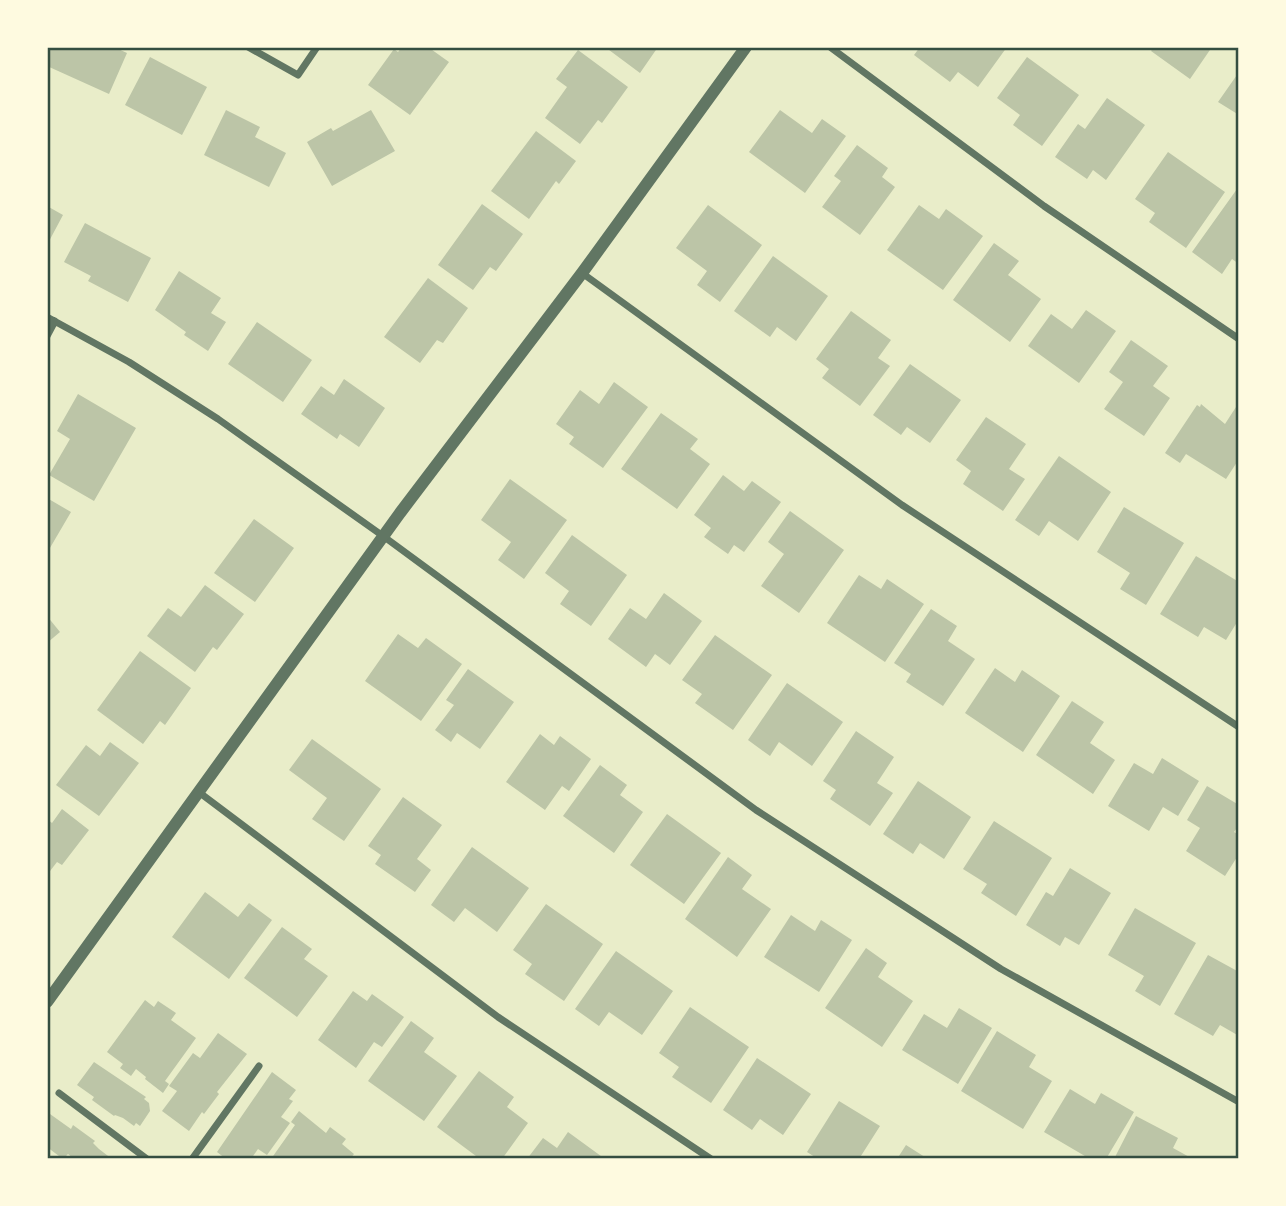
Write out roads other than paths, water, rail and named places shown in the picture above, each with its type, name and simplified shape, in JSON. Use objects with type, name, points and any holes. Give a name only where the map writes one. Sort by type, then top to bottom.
[{"type":"street","points":[[248,47],[298,75],[317,47]]},
{"type":"street","points":[[47,1002],[383,536],[582,273],[746,47]]},
{"type":"street","points":[[830,47],[1044,206],[1239,339]]},
{"type":"street","points":[[582,273],[902,505],[1220,717],[1239,727]]},
{"type":"street","points":[[47,317],[129,362],[218,419],[383,536],[756,810],[1001,969],[1239,1102]]},
{"type":"street","points":[[47,336],[55,321]]},
{"type":"street","points":[[200,793],[498,1017],[711,1159]]},
{"type":"street","points":[[192,1159],[260,1066]]},
{"type":"street","points":[[59,1093],[147,1159]]}]
